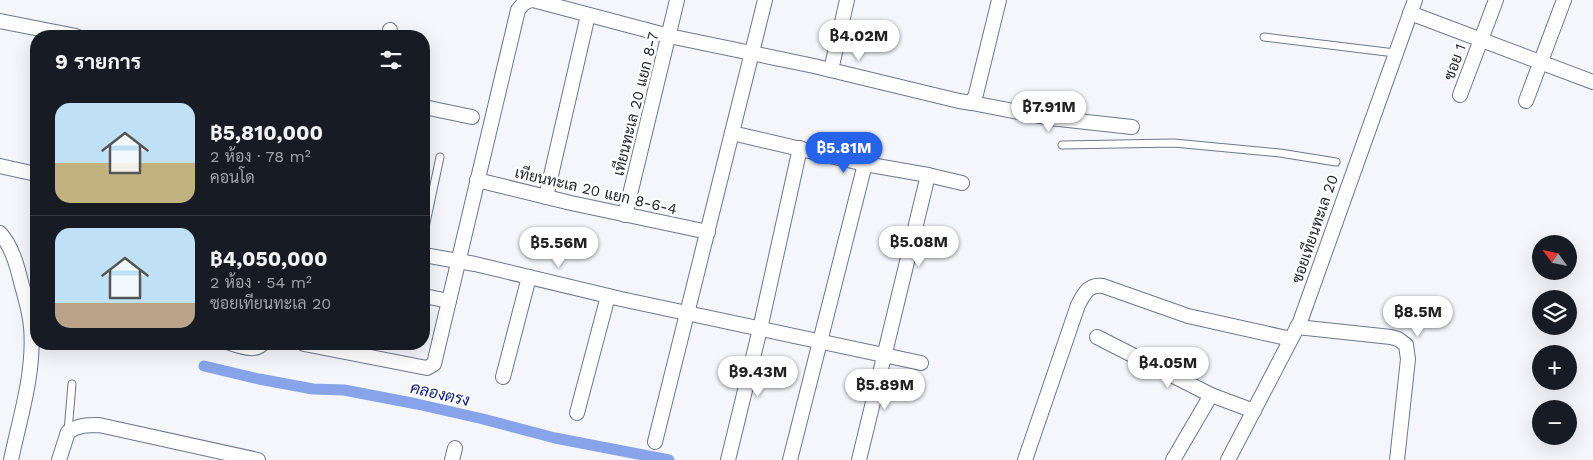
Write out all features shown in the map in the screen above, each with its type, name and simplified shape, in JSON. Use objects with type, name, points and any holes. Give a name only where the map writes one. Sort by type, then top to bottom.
[{"type":"street","points":[[335,350],[428,368],[434,364],[518,10],[524,3],[532,0],[669,36],[752,52],[965,102],[1050,118],[1132,127]]},
{"type":"street","name":"เทียนทะเล 20 แยก 8-7","points":[[625,215],[677,0]]},
{"type":"street","points":[[655,442],[764,0]]},
{"type":"street","points":[[831,70],[847,0]]},
{"type":"street","points":[[965,102],[976,94],[999,0]]},
{"type":"street","name":"ซอยเทียนทะเล 20","points":[[1228,460],[1294,333],[1352,165],[1415,0]]},
{"type":"street","name":"ซอย 1","points":[[1460,95],[1496,0]]},
{"type":"street","points":[[1526,100],[1564,0]]},
{"type":"street","points":[[1410,14],[1593,82]]},
{"type":"street","points":[[546,197],[588,15]]},
{"type":"street","points":[[0,21],[46,30]]},
{"type":"street","points":[[430,108],[472,117]]},
{"type":"street","points":[[732,133],[865,164],[962,183]]},
{"type":"street","points":[[728,460],[760,329],[800,148]]},
{"type":"street","points":[[790,460],[865,164]]},
{"type":"street","points":[[0,166],[30,173]]},
{"type":"street","points":[[859,460],[928,175]]},
{"type":"street","name":"เทียนทะเล 20 แยก 8-6-4","points":[[477,180],[625,215],[708,232]]},
{"type":"street","points":[[0,233],[8,243],[17,266],[30,320]]},
{"type":"street","points":[[430,256],[921,363]]},
{"type":"street","points":[[503,377],[529,277]]},
{"type":"street","points":[[1024,460],[1078,305],[1090,287],[1095,285],[1188,316],[1294,333],[1391,337],[1398,339],[1406,346],[1408,359],[1397,460]]},
{"type":"street","points":[[577,413],[608,296]]},
{"type":"street","points":[[430,297],[449,301]]},
{"type":"street","points":[[1097,337],[1211,395],[1254,411]]},
{"type":"street","points":[[0,457],[11,460],[28,380],[32,350]]},
{"type":"street","points":[[1174,460],[1211,395]]},
{"type":"street","points":[[59,460],[68,432],[84,425],[99,425],[258,460]]},
{"type":"lane","points":[[1264,37],[1395,53]]},
{"type":"lane","points":[[1062,145],[1174,143],[1280,153],[1336,162]]},
{"type":"lane","points":[[430,204],[440,157]]},
{"type":"lane","points":[[243,350],[250,352],[258,350]]},
{"type":"lane","points":[[68,432],[72,384]]},
{"type":"waterway","name":"คลองตรง","points":[[204,366],[313,389],[344,390],[417,404],[555,438],[669,460]]}]
